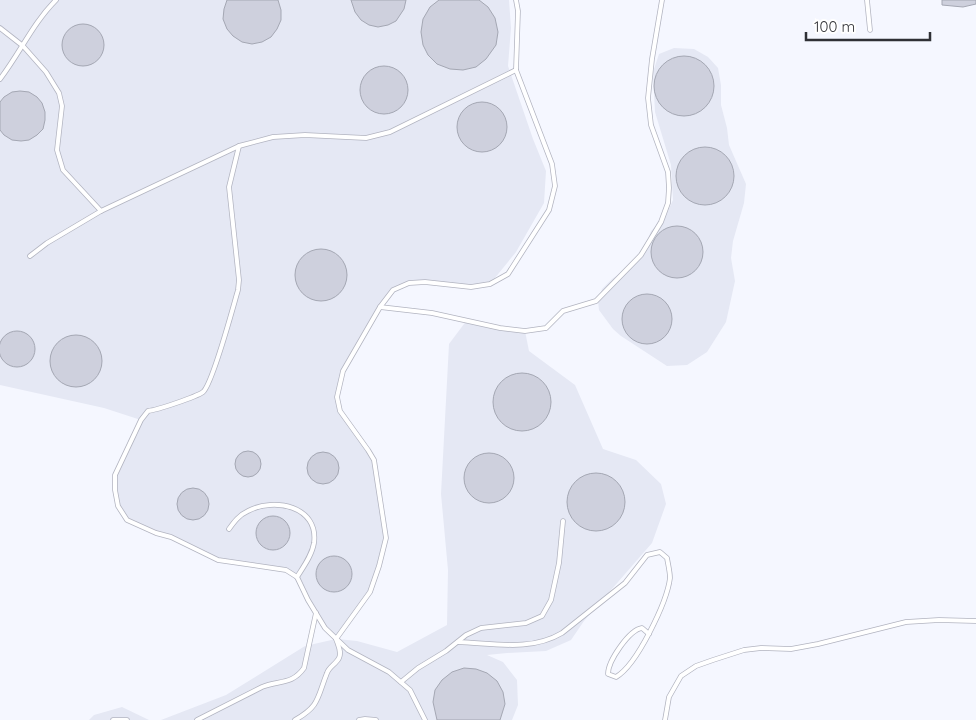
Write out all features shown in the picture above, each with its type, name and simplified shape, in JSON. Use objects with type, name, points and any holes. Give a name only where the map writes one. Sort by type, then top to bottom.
[{"type":"lane","points":[[0,79],[38,20],[56,0]]},
{"type":"lane","points":[[336,639],[370,592],[380,566],[386,538],[374,460],[340,411],[337,397],[343,371],[380,307],[393,290],[409,282],[471,287],[490,284],[508,274],[549,210],[556,186],[552,164],[516,70],[518,10],[516,0]]},
{"type":"lane","points":[[380,307],[432,313],[500,328],[525,331],[546,328],[563,311],[596,301],[641,255],[661,222],[668,203],[670,188],[668,172],[651,125],[648,98],[652,58],[662,0]]},
{"type":"lane","points":[[867,0],[870,30]]},
{"type":"lane","points":[[0,28],[23,46],[46,72],[58,93],[62,106],[58,150],[63,170],[101,211]]},
{"type":"lane","points":[[30,256],[47,243],[101,211],[239,146],[273,137],[366,138],[390,132],[516,70]]},
{"type":"lane","points":[[239,146],[230,187],[239,280],[238,290],[212,377],[203,392],[148,411],[141,420],[115,475],[118,506],[127,520],[172,537],[218,560],[286,570],[297,577],[325,628],[348,650],[389,672],[410,690],[425,720]]},
{"type":"lane","points":[[229,529],[238,517],[260,506],[288,506],[298,508],[304,512],[310,519],[314,530],[314,541],[308,559],[297,577]]},
{"type":"lane","points":[[401,682],[466,635],[481,628],[526,623],[542,616],[551,600],[560,563],[563,521]]},
{"type":"lane","points":[[458,642],[508,646],[551,640],[626,583],[647,555],[660,552],[667,558],[670,576],[663,602],[649,634],[622,674],[616,678],[608,674],[608,668],[613,658],[634,631],[642,628],[649,634]]},
{"type":"lane","points":[[197,720],[262,687],[272,683],[290,681],[299,675],[304,668],[316,613]]},
{"type":"lane","points":[[665,720],[669,697],[681,676],[696,666],[744,650],[761,648],[791,649],[906,622],[939,620],[976,621]]},
{"type":"lane","points":[[295,720],[311,710],[319,696],[327,671],[340,658],[336,639]]},
{"type":"lane","points":[[113,720],[128,720]]},
{"type":"lane","points":[[359,720],[376,720]]},
{"type":"shaded area","points":[[0,0],[509,0],[511,28],[508,66],[546,171],[544,203],[516,252],[490,284],[471,287],[409,283],[393,290],[380,307],[343,371],[337,397],[340,411],[374,460],[386,538],[370,592],[337,639],[357,641],[397,652],[447,625],[448,570],[441,494],[449,344],[467,320],[525,331],[529,351],[575,385],[603,449],[636,460],[661,484],[666,504],[652,543],[584,621],[571,640],[546,651],[487,655],[503,662],[517,680],[518,705],[512,720],[161,720],[226,695],[305,646],[336,639],[325,628],[297,577],[286,570],[218,560],[171,537],[127,520],[118,506],[115,475],[141,420],[104,408],[0,385]]},
{"type":"shaded area","points":[[674,48],[694,49],[708,57],[718,68],[721,85],[721,105],[729,145],[746,184],[744,203],[733,241],[731,258],[735,281],[726,322],[707,352],[687,365],[667,366],[613,329],[599,310],[598,301],[602,289],[612,279],[633,264],[644,249],[651,231],[665,217],[673,200],[671,165],[655,112],[653,72],[659,54]]},
{"type":"shaded area","points":[[122,707],[149,720],[89,720],[94,715]]},
{"type":"building","points":[[227,0],[278,0],[281,20],[277,29],[271,37],[262,42],[252,44],[242,42],[227,29],[223,19]]},
{"type":"building","points":[[351,0],[406,0],[404,9],[396,21],[378,27],[369,25],[361,20],[355,12]]},
{"type":"building","points":[[439,0],[479,0],[488,7],[495,18],[498,32],[496,45],[486,59],[476,67],[463,70],[450,69],[437,64],[428,55],[423,45],[421,32],[423,19],[430,7]]},
{"type":"building","points":[[942,0],[976,0],[976,4],[963,7],[942,5]]},
{"type":"building","points":[[79,24],[87,24],[98,30],[104,45],[98,60],[87,66],[79,66],[68,60],[62,49],[62,41],[68,30]]},
{"type":"building","points":[[684,56],[701,61],[709,69],[714,86],[709,103],[701,111],[684,116],[667,111],[659,103],[654,86],[659,69],[667,61]]},
{"type":"building","points":[[379,66],[389,66],[401,73],[408,85],[408,95],[401,107],[389,114],[379,114],[371,110],[364,103],[360,95],[360,85],[364,77],[371,70]]},
{"type":"building","points":[[12,92],[29,92],[37,97],[42,103],[45,112],[43,129],[29,140],[21,141],[12,140],[0,130],[0,102]]},
{"type":"building","points":[[482,102],[492,104],[500,109],[505,117],[507,127],[505,137],[500,145],[492,150],[482,152],[472,150],[464,145],[459,137],[457,127],[459,117],[464,109],[472,104]]},
{"type":"building","points":[[705,147],[721,152],[729,160],[734,176],[729,192],[721,200],[705,205],[689,200],[681,192],[676,176],[681,160],[689,152]]},
{"type":"building","points":[[677,226],[687,228],[695,234],[701,242],[703,252],[701,262],[695,270],[687,276],[677,278],[667,276],[659,270],[653,262],[651,252],[653,242],[659,234],[667,228]]},
{"type":"building","points":[[316,249],[326,249],[340,256],[347,270],[347,280],[340,294],[326,301],[316,301],[306,297],[299,290],[295,280],[295,270],[299,260],[306,253]]},
{"type":"building","points":[[652,294],[665,301],[671,309],[671,329],[665,337],[657,343],[642,344],[629,337],[623,329],[622,314],[629,301],[637,295]]},
{"type":"building","points":[[17,331],[24,332],[30,336],[34,342],[34,356],[30,362],[24,366],[17,367],[10,366],[4,362],[0,356],[-1,349],[0,342],[4,336],[10,332]]},
{"type":"building","points":[[71,335],[81,335],[95,342],[102,356],[102,366],[95,380],[81,387],[71,387],[61,383],[54,376],[50,366],[50,356],[54,346],[61,339]]},
{"type":"building","points":[[516,373],[528,373],[543,381],[551,396],[551,408],[543,423],[528,431],[516,431],[501,423],[493,408],[493,396],[501,381]]},
{"type":"building","points":[[248,451],[258,454],[261,464],[258,474],[248,477],[238,474],[235,464],[238,454]]},
{"type":"building","points":[[323,452],[329,453],[334,457],[338,462],[338,474],[334,479],[329,483],[323,484],[317,483],[312,479],[308,474],[307,468],[308,462],[312,457],[317,453]]},
{"type":"building","points":[[484,453],[494,453],[507,460],[514,473],[514,483],[507,496],[494,503],[484,503],[475,499],[468,492],[464,483],[464,473],[468,464],[475,457]]},
{"type":"building","points":[[596,473],[612,478],[620,486],[625,502],[620,518],[612,526],[596,531],[580,526],[572,518],[567,502],[572,486],[580,478]]},
{"type":"building","points":[[193,488],[199,489],[204,493],[208,498],[208,510],[204,515],[199,519],[193,520],[187,519],[182,515],[178,510],[177,504],[178,498],[182,493],[187,489]]},
{"type":"building","points":[[273,516],[285,521],[290,533],[285,545],[273,550],[261,545],[256,533],[261,521]]},
{"type":"building","points":[[334,556],[346,562],[352,574],[346,586],[334,592],[322,586],[316,574],[322,562]]},
{"type":"building","points":[[464,668],[476,669],[487,673],[497,681],[503,692],[505,704],[500,720],[437,720],[433,702],[435,690],[442,680],[452,672]]}]
